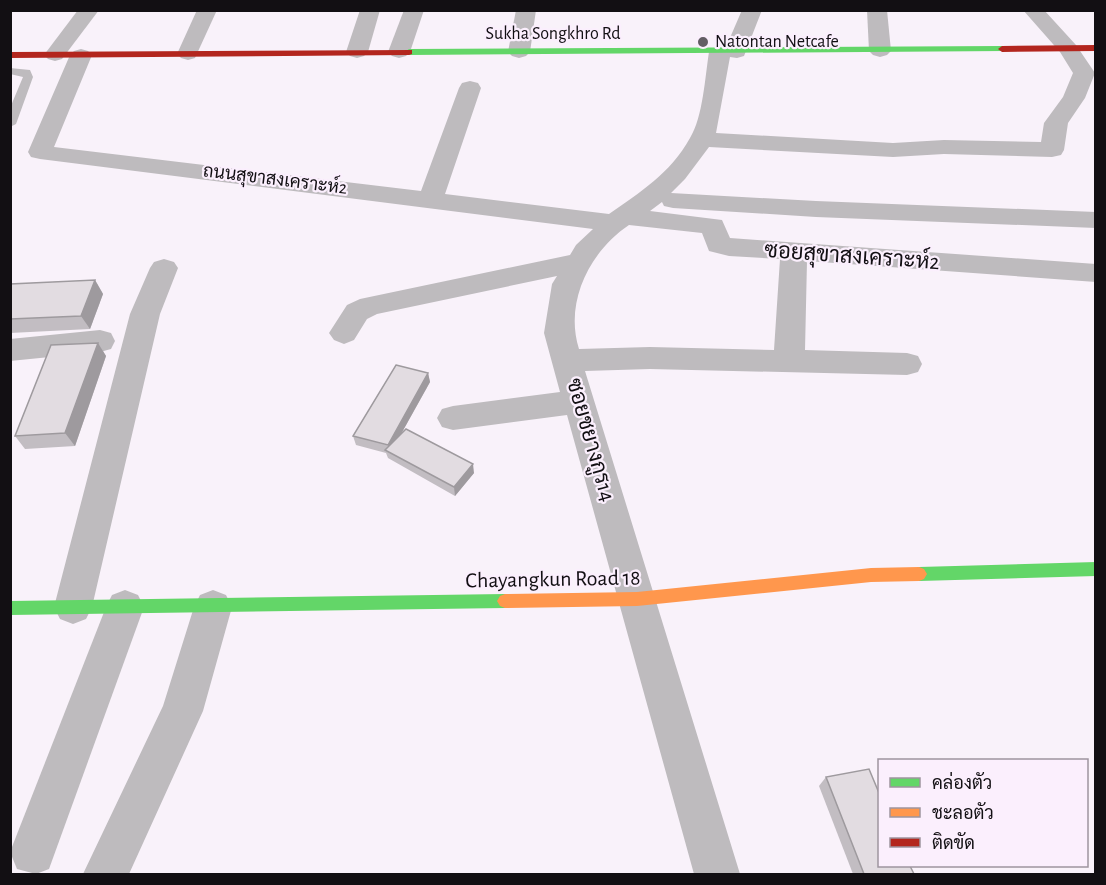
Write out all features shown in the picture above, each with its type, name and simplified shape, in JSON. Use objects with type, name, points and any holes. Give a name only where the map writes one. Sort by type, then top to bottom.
[{"type":"street","points":[[56,55],[89,10]]},
{"type":"street","points":[[188,54],[207,10]]},
{"type":"street","points":[[357,52],[370,10]]},
{"type":"street","points":[[399,52],[414,10]]},
{"type":"street","points":[[519,52],[526,10]]},
{"type":"street","name":"ซอยชยางกูร14","points":[[717,874],[559,333],[566,284],[586,251],[618,220],[650,199],[676,174],[702,138],[728,52],[736,47],[752,10]]},
{"type":"street","points":[[877,10],[880,51]]},
{"type":"street","points":[[702,138],[893,150],[944,147],[1052,150],[1056,123],[1074,98],[1084,73],[1069,49],[1033,10]]},
{"type":"street","name":"Sukha Songkhro Rd","points":[[10,55],[1095,48]]},
{"type":"street","name":"ถนนสุขาสงเคราะห์2","points":[[81,55],[40,152],[618,220]]},
{"type":"street","points":[[431,199],[470,88]]},
{"type":"street","points":[[650,199],[827,210],[1095,220]]},
{"type":"street","name":"ซอยสุขาสงเคราะห์2","points":[[618,220],[706,224],[716,230],[716,240],[719,245],[1095,273]]},
{"type":"street","points":[[789,360],[794,252]]},
{"type":"street","points":[[344,333],[357,312],[370,306],[580,262]]},
{"type":"street","points":[[73,607],[145,314],[164,268]]},
{"type":"street","points":[[10,350],[100,341]]},
{"type":"street","points":[[567,360],[650,358],[907,364]]},
{"type":"street","points":[[453,418],[579,401]]},
{"type":"street","name":"Chayangkun Road 18","points":[[10,608],[213,607],[637,599],[871,575],[1095,569]]},
{"type":"street","points":[[33,853],[125,607]]},
{"type":"street","points":[[106,874],[182,711],[213,607]]},
{"type":"lane","points":[[10,71],[26,72],[28,77],[10,124]]},
{"type":"building","points":[[95,280],[81,316],[10,319],[10,284]]},
{"type":"building","points":[[98,343],[65,433],[15,436],[51,345]]},
{"type":"building","points":[[396,365],[428,373],[388,445],[353,436]]},
{"type":"building","points":[[406,429],[473,464],[454,487],[385,450]]},
{"type":"building","points":[[869,769],[878,791],[878,867],[910,867],[914,874],[864,874],[826,777]]},
{"type":"traffic: fast","points":[[409,52],[1002,49]]},
{"type":"traffic: fast","points":[[919,574],[1096,569]]},
{"type":"traffic: fast","points":[[10,608],[505,601]]},
{"type":"traffic: slow","points":[[505,601],[637,599],[871,575],[919,574]]},
{"type":"traffic: jam","points":[[1002,49],[1096,48]]},
{"type":"traffic: jam","points":[[10,55],[409,52]]},
{"type":"place","name":"Natontan Netcafe","points":[[703,42]]}]
